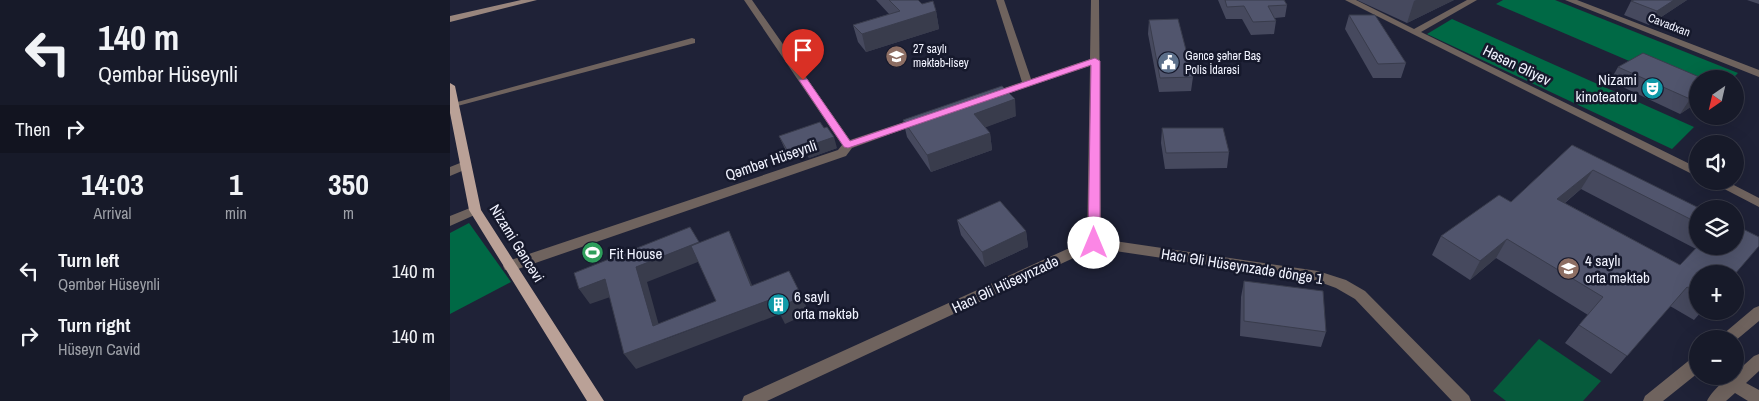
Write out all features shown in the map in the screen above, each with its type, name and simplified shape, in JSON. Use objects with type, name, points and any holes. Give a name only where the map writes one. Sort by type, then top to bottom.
[{"type":"main road","points":[[450,19],[533,0]]},
{"type":"main road","name":"Nizami Gəncəvi","points":[[450,86],[475,210],[596,401]]},
{"type":"street","points":[[748,0],[848,145]]},
{"type":"street","points":[[1000,0],[1028,84]]},
{"type":"street","points":[[1094,243],[1095,0]]},
{"type":"street","name":"Həsən Əliyev","points":[[1349,0],[1689,169]]},
{"type":"street","points":[[1414,32],[1473,0]]},
{"type":"street","name":"Cavadxan","points":[[1570,0],[1759,74]]},
{"type":"street","points":[[453,106],[692,41]]},
{"type":"street","points":[[983,99],[1095,61]]},
{"type":"street","name":"Qəmbər Hüseynli","points":[[510,266],[842,153],[848,145],[929,117]]},
{"type":"street","points":[[450,172],[465,165]]},
{"type":"street","points":[[1733,190],[1759,203]]},
{"type":"street","points":[[450,221],[475,210]]},
{"type":"street","name":"Hacı Əli Hüseynzadə","points":[[750,401],[1094,243]]},
{"type":"street","name":"Hacı Əli Hüseynzadə döngə 1","points":[[1094,243],[1318,276],[1341,284],[1360,295],[1463,401]]},
{"type":"street","points":[[1738,330],[1759,312]]},
{"type":"street","points":[[1744,374],[1759,361]]},
{"type":"street","points":[[1651,401],[1689,370]]},
{"type":"street","points":[[1714,401],[1731,385]]},
{"type":"street","points":[[1736,385],[1759,399]]},
{"type":"green space","points":[[1503,0],[1555,0],[1730,70],[1689,70],[1689,87],[1496,4]]},
{"type":"green space","points":[[1452,19],[1694,127],[1672,149],[1427,34]]},
{"type":"green space","points":[[469,223],[511,282],[450,314],[450,233]]},
{"type":"green space","points":[[1539,339],[1601,381],[1583,401],[1506,401],[1493,391]]},
{"type":"building","points":[[889,0],[918,0],[922,4],[933,1],[936,11],[862,34],[853,25],[900,11]]},
{"type":"building","points":[[1225,0],[1284,0],[1287,5],[1268,6],[1276,21],[1253,22],[1244,6],[1227,7]]},
{"type":"building","points":[[1674,0],[1657,11],[1631,1]]},
{"type":"building","points":[[1349,15],[1375,15],[1406,63],[1378,64]]},
{"type":"building","name":"Gəncə şəhər Baş Polis İdarəsi","points":[[1178,19],[1193,77],[1160,78],[1149,20]]},
{"type":"building","points":[[1643,53],[1689,73],[1689,99],[1618,67]]},
{"type":"building","points":[[1002,86],[1015,99],[974,114],[990,133],[927,155],[903,120]]},
{"type":"building","points":[[820,122],[824,128],[827,127],[834,137],[805,147],[803,144],[787,150],[779,136]]},
{"type":"building","points":[[1162,128],[1223,128],[1229,152],[1166,153]]},
{"type":"building","points":[[1572,145],[1689,203],[1689,218],[1593,170],[1557,199],[1680,265],[1689,255],[1744,255],[1744,230],[1759,237],[1759,246],[1743,265],[1689,265],[1689,288],[1687,287],[1627,356],[1579,325],[1603,297],[1507,239],[1480,261],[1441,236],[1499,195],[1511,202]]},
{"type":"building","points":[[1000,201],[1026,231],[982,252],[957,220]]},
{"type":"building","points":[[690,227],[699,242],[636,267],[653,326],[716,301],[691,246],[729,231],[751,286],[789,271],[802,297],[777,308],[772,299],[624,354],[605,279],[579,289],[574,273]]},
{"type":"building","points":[[1244,281],[1323,291],[1326,332],[1244,321]]},
{"type":"place","name":"27 saylı məktəb-lisey","points":[[897,56]]},
{"type":"place","name":"Gəncə şəhər Baş Polis İdarəsi","points":[[1169,63]]},
{"type":"place","name":"Nizami kinoteatoru","points":[[1653,88]]},
{"type":"place","name":"Fit House","points":[[593,253]]},
{"type":"place","name":"4 saylı orta məktəb","points":[[1569,269]]},
{"type":"place","name":"6 saylı orta məktəb","points":[[778,305]]},
{"type":"route","points":[[803,80],[848,145],[1095,61],[1094,243]]}]
